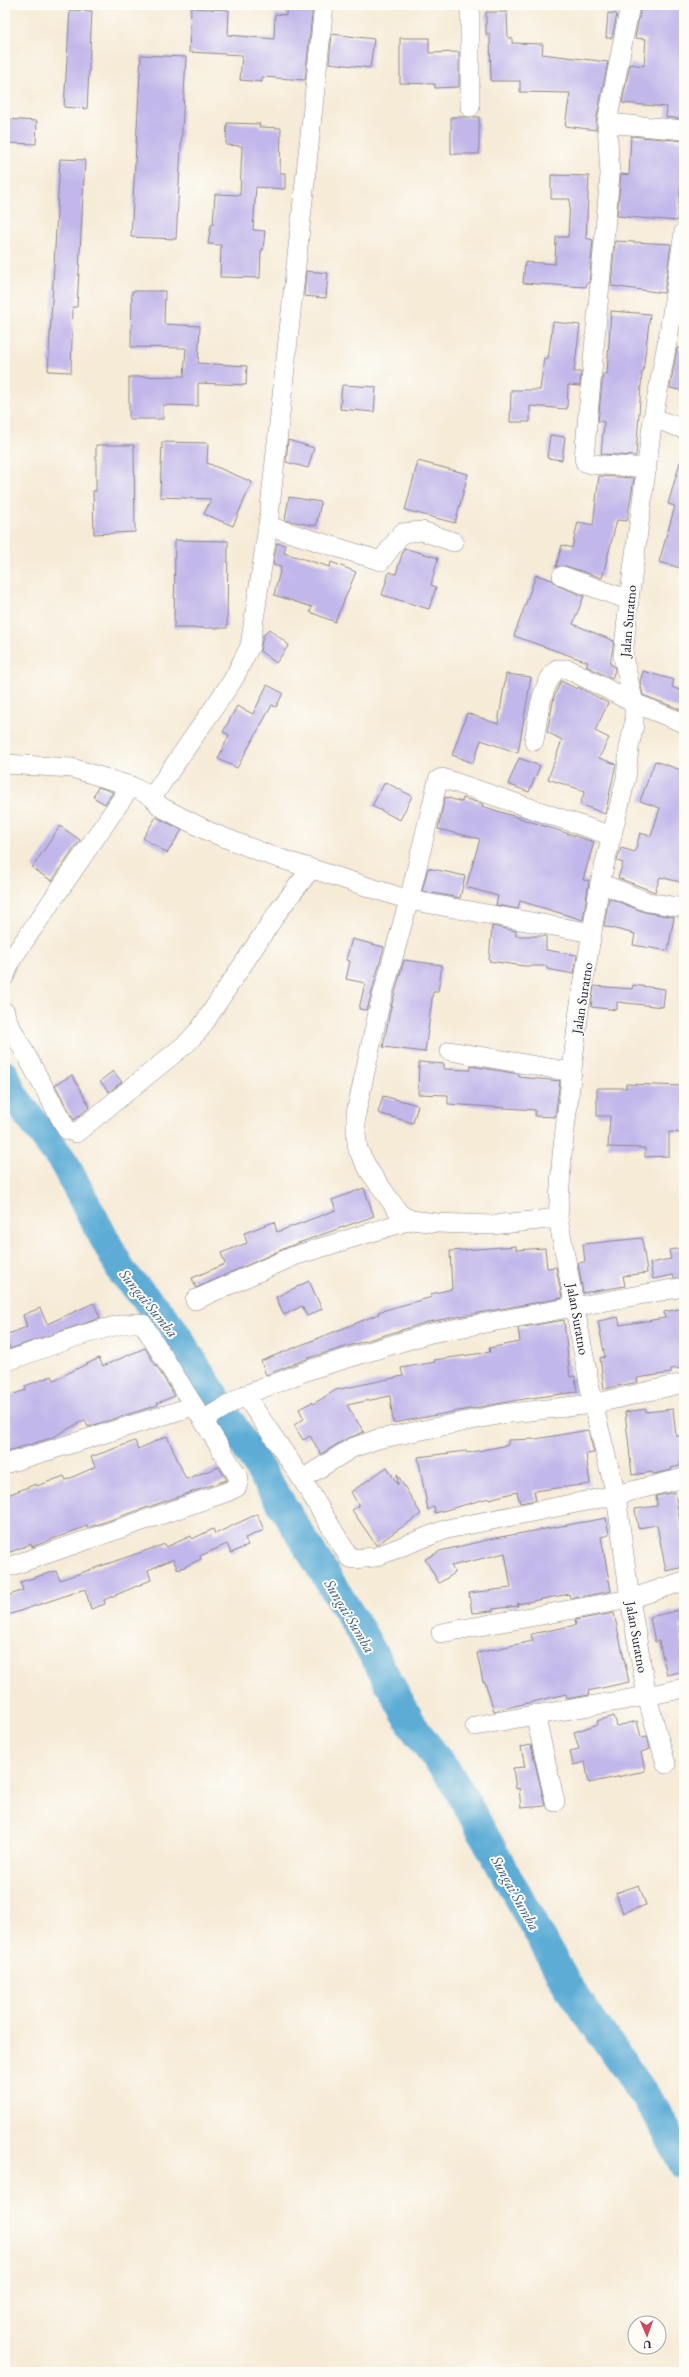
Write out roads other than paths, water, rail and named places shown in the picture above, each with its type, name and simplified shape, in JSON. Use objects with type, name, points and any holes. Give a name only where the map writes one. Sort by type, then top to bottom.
[{"type":"street","points":[[152,797],[233,680],[248,651],[268,526],[324,5]]},
{"type":"street","points":[[470,5],[470,107]]},
{"type":"street","points":[[630,5],[607,123],[610,175],[584,458],[585,462],[590,464],[647,468]]},
{"type":"street","points":[[607,123],[684,130]]},
{"type":"street","name":"Jalan Suratno","points":[[666,1764],[647,1697],[630,1599],[616,1495],[593,1404],[558,1218],[560,1176],[572,1072],[592,933],[600,883],[626,778],[629,748],[634,724],[634,703],[623,657],[653,418],[670,327],[684,232]]},
{"type":"street","points":[[653,418],[684,429]]},
{"type":"street","points":[[268,526],[381,561],[402,533],[422,531],[454,542]]},
{"type":"street","points":[[562,576],[629,600]]},
{"type":"street","points":[[534,741],[540,705],[552,674],[557,669],[568,669],[634,703],[684,723]]},
{"type":"street","points":[[5,764],[72,768],[131,786],[152,797],[161,807],[210,832],[269,856],[409,900],[592,933]]},
{"type":"street","points":[[410,1220],[400,1214],[370,1172],[358,1150],[356,1112],[379,1008],[409,900],[440,778],[612,836]]},
{"type":"street","points":[[5,976],[11,960],[131,786]]},
{"type":"street","points":[[5,1012],[6,1018],[67,1130],[76,1133],[187,1043],[200,1029],[279,910],[311,868]]},
{"type":"street","points":[[600,883],[648,902],[684,908]]},
{"type":"street","points":[[450,1051],[572,1072]]},
{"type":"street","points":[[195,1300],[294,1256],[410,1220],[437,1223],[492,1225],[558,1218]]},
{"type":"street","points":[[5,1464],[203,1414],[240,1397],[312,1369],[430,1333],[576,1308],[678,1288]]},
{"type":"street","points":[[5,1362],[97,1331],[136,1321],[143,1324],[203,1414],[239,1478],[238,1487],[11,1566]]},
{"type":"street","points":[[302,1479],[352,1448],[378,1439],[502,1414],[593,1404],[684,1383]]},
{"type":"street","points":[[240,1397],[302,1479],[349,1557],[353,1559],[375,1557],[447,1529],[616,1495],[684,1478]]},
{"type":"street","points":[[441,1633],[630,1599],[684,1581]]},
{"type":"street","points":[[475,1726],[535,1714],[647,1697],[684,1688]]},
{"type":"street","points":[[535,1714],[555,1802]]},
{"type":"waterway","name":"Sungai Sumba","points":[[5,1075],[13,1095],[63,1161],[122,1272],[170,1325],[361,1632],[414,1728],[455,1783],[567,1985],[656,2111],[684,2165]]}]
